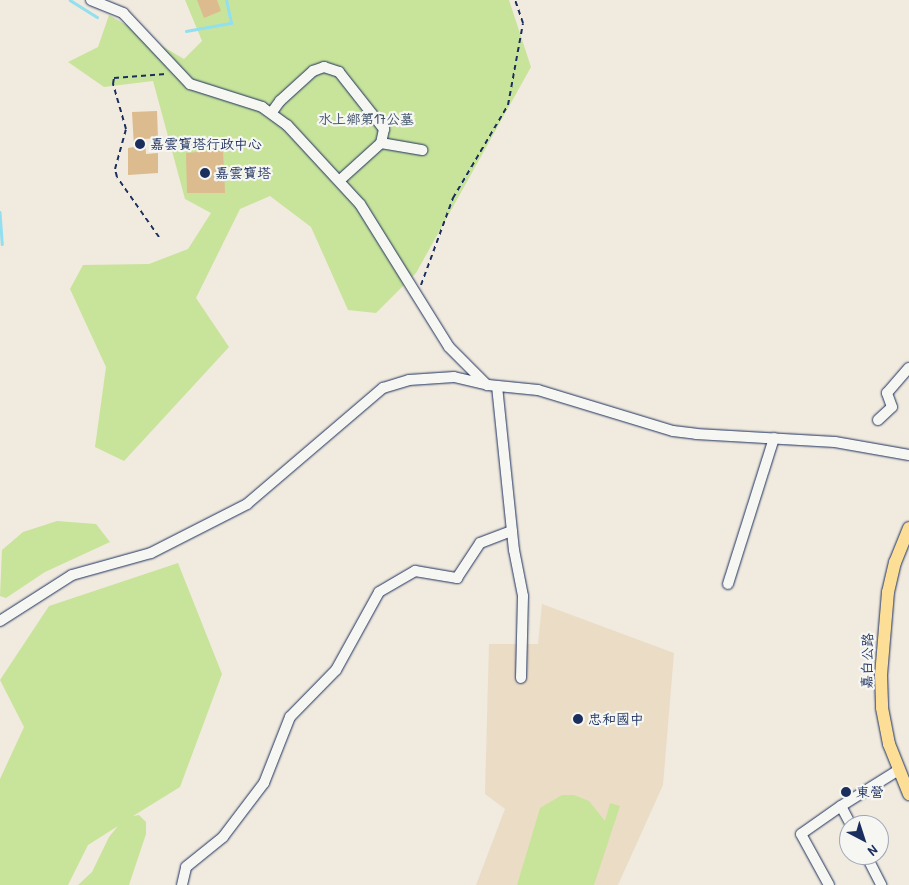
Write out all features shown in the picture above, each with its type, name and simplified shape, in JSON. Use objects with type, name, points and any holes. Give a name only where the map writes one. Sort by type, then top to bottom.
[{"type":"main road","name":"嘉白公路","points":[[909,528],[895,562],[888,592],[882,648],[882,708],[897,770],[909,794]]},
{"type":"street","points":[[91,0],[123,13],[176,73],[190,84],[272,112],[340,180],[360,204],[449,347],[492,386],[523,596],[521,678]]},
{"type":"street","points":[[272,112],[313,71],[324,67],[339,72],[376,115],[384,129],[381,143],[340,180]]},
{"type":"street","points":[[381,143],[422,150]]},
{"type":"street","points":[[878,420],[892,407],[887,393],[909,368]]},
{"type":"street","points":[[0,621],[72,575],[151,553],[247,504],[382,388],[409,380],[454,377],[492,386],[538,390],[673,430],[835,442],[909,455]]},
{"type":"street","points":[[728,584],[774,438]]},
{"type":"street","points":[[182,885],[186,867],[223,837],[264,783],[290,717],[336,670],[379,592],[416,571],[457,578],[480,543],[512,531]]},
{"type":"street","points":[[829,885],[801,834],[897,770]]},
{"type":"street","points":[[841,806],[845,815]]},
{"type":"street","points":[[871,865],[881,885]]},
{"type":"path","points":[[417,294],[453,198],[508,105],[523,23],[515,0]]},
{"type":"path","points":[[159,237],[117,177],[116,169],[126,129],[112,84],[114,78],[176,73]]},
{"type":"shaded area","name":"忠和國中","points":[[542,604],[674,653],[663,785],[618,885],[476,885],[505,809],[485,794],[489,644],[538,644]]},
{"type":"green space","name":"水上鄉第17公墓","points":[[185,0],[509,0],[531,67],[416,273],[376,313],[348,310],[311,227],[270,196],[240,209],[196,298],[229,347],[124,461],[95,447],[106,367],[70,289],[83,265],[149,264],[188,249],[211,213],[185,199],[153,81],[104,87],[68,62],[98,47],[109,15],[184,59],[202,41]]},
{"type":"green space","points":[[57,521],[96,524],[110,542],[45,572],[6,598],[0,596],[2,550],[23,532]]},
{"type":"green space","points":[[178,563],[222,674],[180,787],[133,816],[139,815],[146,822],[146,834],[129,885],[78,885],[92,872],[109,837],[118,826],[88,845],[68,885],[0,885],[0,779],[24,727],[0,680],[49,606]]},
{"type":"green space","points":[[562,795],[574,795],[589,801],[605,821],[610,803],[620,806],[594,885],[517,885],[540,808]]},
{"type":"building","points":[[197,0],[217,0],[221,11],[204,18]]},
{"type":"building","name":"嘉雲寶塔行政中心","points":[[157,111],[158,138],[145,139],[146,154],[158,153],[158,173],[128,175],[128,148],[134,147],[132,112]]},
{"type":"building","name":"嘉雲寶塔","points":[[223,150],[225,193],[187,193],[186,153]]},
{"type":"waterway","points":[[70,0],[97,17]]},
{"type":"waterway","points":[[186,31],[231,23],[226,0]]},
{"type":"waterway","points":[[0,212],[2,244]]},
{"type":"place","name":"嘉雲寶塔行政中心","points":[[140,144]]},
{"type":"place","name":"嘉雲寶塔","points":[[205,173]]},
{"type":"place","name":"忠和國中","points":[[578,719]]},
{"type":"place","name":"東營","points":[[846,792]]}]
